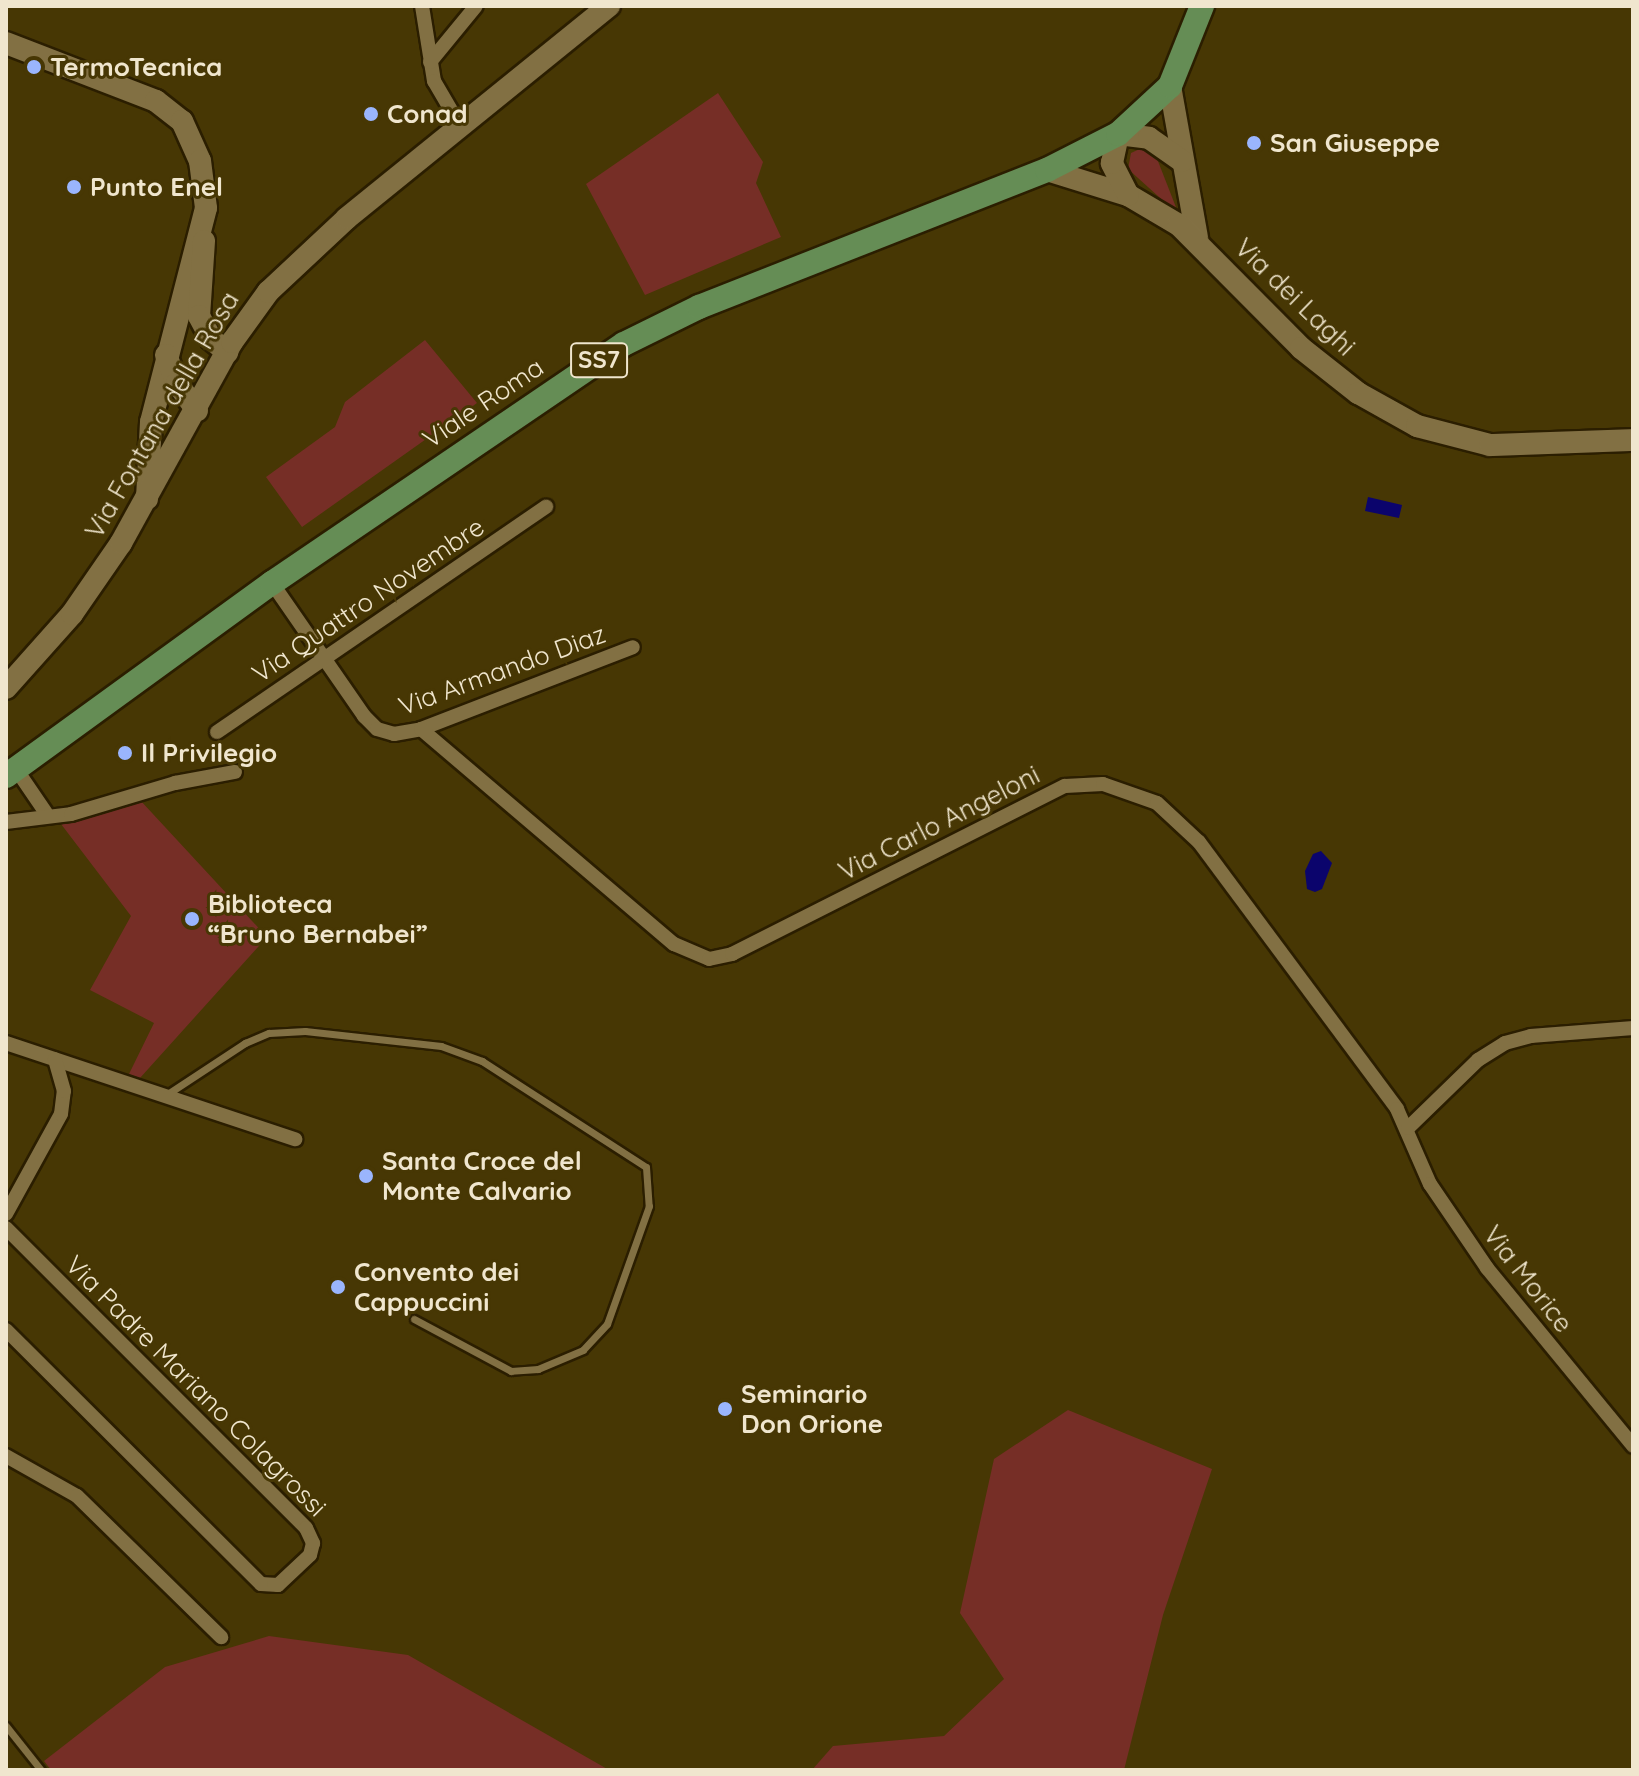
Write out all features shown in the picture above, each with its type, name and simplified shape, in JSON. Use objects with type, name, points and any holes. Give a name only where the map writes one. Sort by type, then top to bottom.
[{"type":"main road","name":"Via Fontana della Rosa","points":[[6,688],[79,604],[147,500],[253,310],[300,258],[609,6]]},
{"type":"main road","name":"Viale Roma","points":[[11,773],[272,583],[559,385],[643,333],[1047,170],[1118,134],[1170,86],[1202,6]]},
{"type":"main road","points":[[6,43],[126,87],[179,118],[204,178],[202,230],[207,263],[199,316],[211,339],[227,352]]},
{"type":"main road","points":[[1170,86],[1197,238]]},
{"type":"main road","points":[[1128,195],[1112,163],[1118,134],[1149,138],[1182,161]]},
{"type":"main road","name":"Via dei Laghi","points":[[1047,170],[1128,195],[1197,238],[1301,348],[1358,393],[1417,426],[1490,445],[1633,440]]},
{"type":"main road","points":[[147,500],[147,443],[165,354],[202,230]]},
{"type":"main road","points":[[165,354],[177,383],[197,411]]},
{"type":"street","points":[[422,6],[430,62],[438,91],[461,127]]},
{"type":"street","points":[[430,62],[476,6]]},
{"type":"street","name":"Via Quattro Novembre","points":[[217,732],[546,507]]},
{"type":"street","name":"Via Armando Diaz","points":[[272,583],[323,660],[377,729],[394,734],[421,729],[633,647]]},
{"type":"street","name":"Via Carlo Angeloni","points":[[421,729],[674,944],[709,959],[732,954],[1065,786],[1092,783],[1135,792],[1165,809],[1199,842],[1408,1128]]},
{"type":"street","points":[[6,822],[46,813],[71,814],[175,783],[235,772]]},
{"type":"street","points":[[11,773],[46,813]]},
{"type":"street","points":[[1408,1128],[1478,1060],[1505,1043],[1538,1035],[1633,1028]]},
{"type":"street","points":[[6,1043],[295,1139]]},
{"type":"street","points":[[6,1214],[29,1180],[63,1108],[63,1083],[55,1059]]},
{"type":"street","name":"Via Morice","points":[[1408,1128],[1430,1184],[1479,1258],[1633,1446]]},
{"type":"street","name":"Via Padre Mariano Colagrossi","points":[[6,1228],[306,1528],[313,1543],[310,1555],[278,1585],[261,1584],[6,1330]]},
{"type":"street","points":[[6,1456],[71,1491],[221,1637]]},
{"type":"lane","points":[[166,1095],[245,1043],[269,1033],[305,1031],[432,1045],[482,1061],[646,1167],[649,1206],[607,1324],[583,1350],[538,1369],[511,1371],[414,1319]]},
{"type":"lane","points":[[6,1726],[41,1770]]},
{"type":"shaded area","points":[[718,93],[763,162],[756,183],[781,237],[645,295],[586,184]]},
{"type":"shaded area","points":[[1144,147],[1154,151],[1179,215],[1128,169],[1131,153]]},
{"type":"shaded area","points":[[425,340],[477,403],[302,527],[266,477],[335,427],[345,402]]},
{"type":"shaded area","points":[[1368,497],[1402,505],[1399,518],[1365,511]]},
{"type":"shaded area","points":[[140,800],[267,937],[140,1078],[129,1074],[154,1023],[90,990],[131,916],[61,824]]},
{"type":"shaded area","points":[[1321,851],[1332,863],[1322,889],[1315,892],[1307,889],[1305,871],[1313,854]]},
{"type":"shaded area","points":[[1068,1410],[1212,1469],[1163,1615],[1124,1770],[812,1770],[833,1746],[944,1736],[1004,1679],[960,1613],[994,1459]]},
{"type":"shaded area","points":[[269,1636],[408,1655],[609,1770],[51,1770],[44,1761],[165,1667]]},
{"type":"place","name":"TermoTecnica","points":[[34,67]]},
{"type":"place","name":"Conad","points":[[371,114]]},
{"type":"place","name":"San Giuseppe","points":[[1254,143]]},
{"type":"place","name":"Punto Enel","points":[[74,187]]},
{"type":"place","name":"Il Privilegio","points":[[125,753]]},
{"type":"place","name":"Biblioteca “Bruno Bernabei”","points":[[192,919]]},
{"type":"place","name":"Santa Croce del Monte Calvario","points":[[366,1176]]},
{"type":"place","name":"Convento dei Cappuccini","points":[[338,1287]]},
{"type":"place","name":"Seminario Don Orione","points":[[725,1409]]}]
